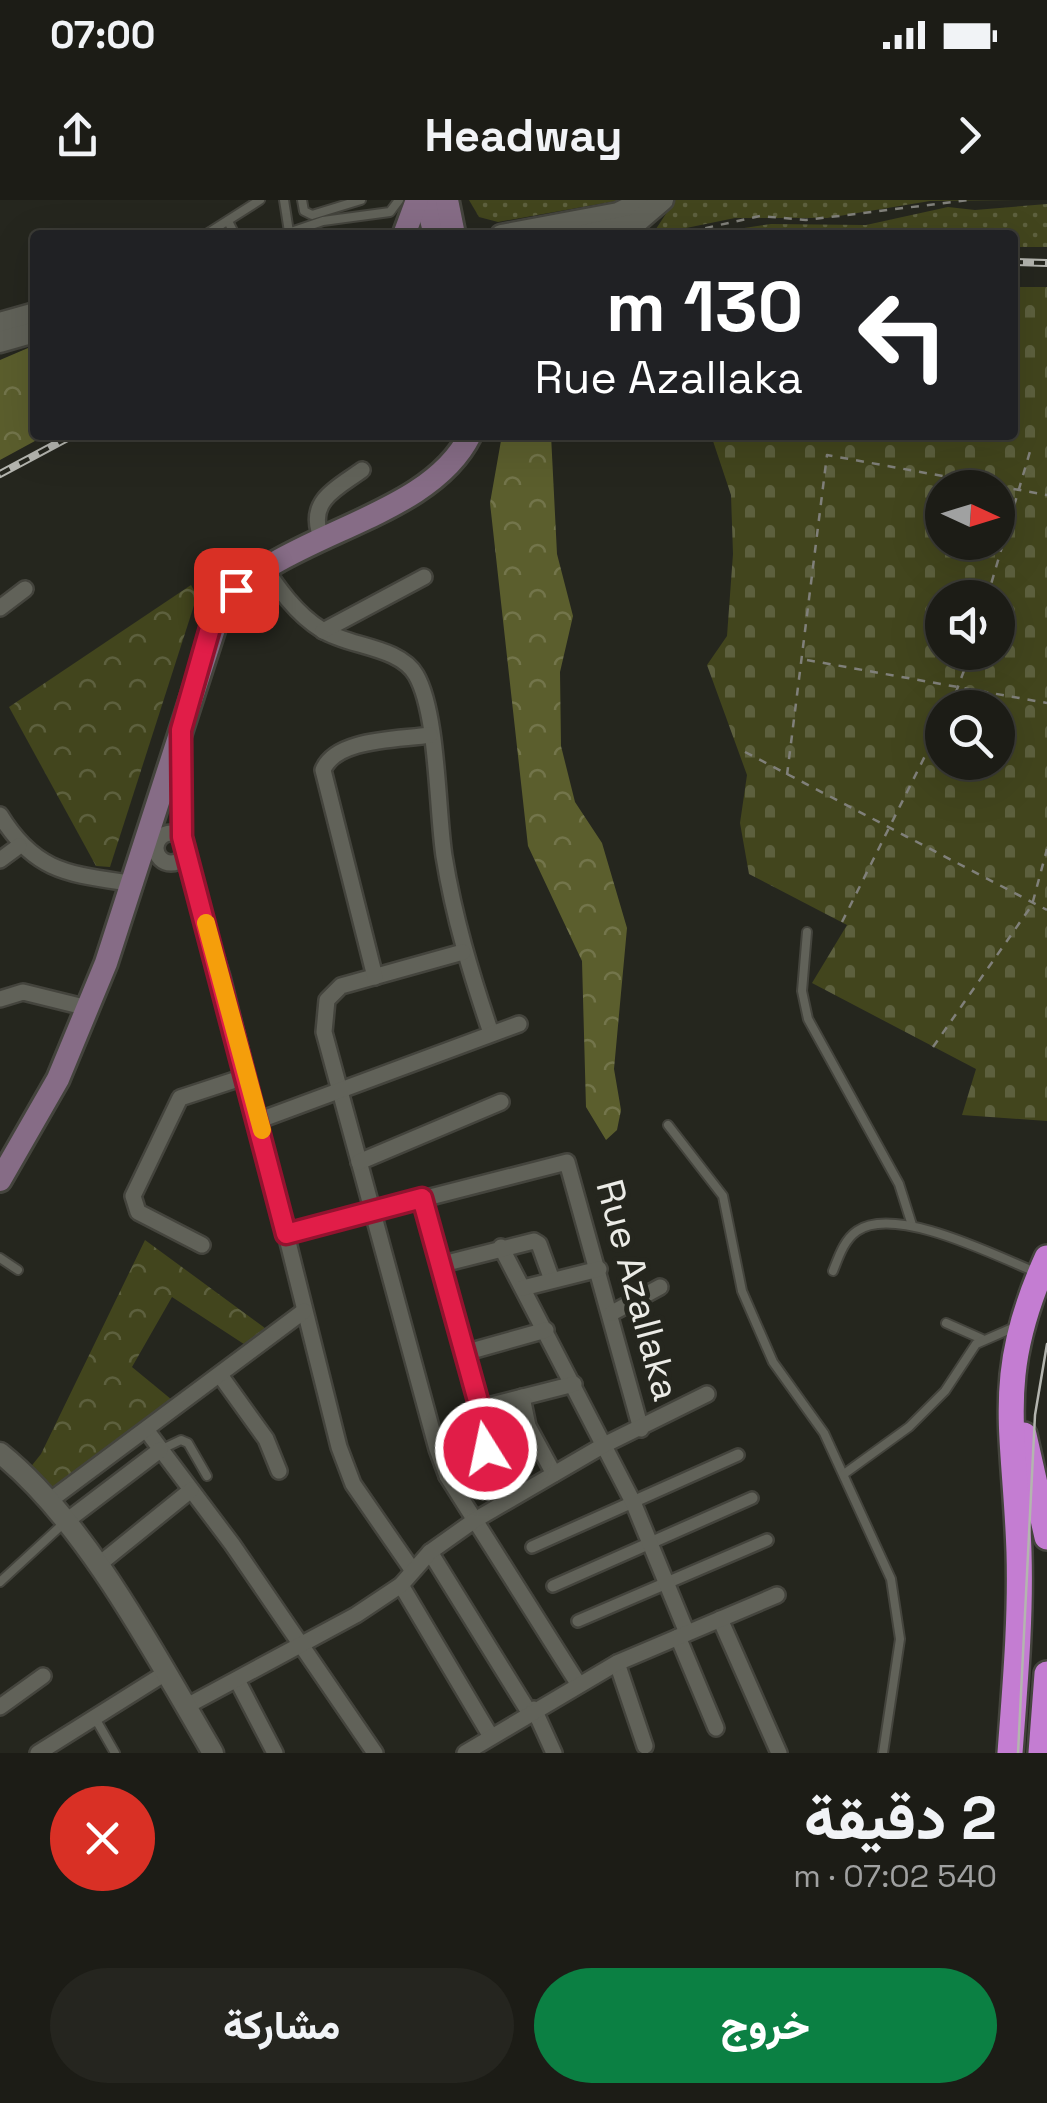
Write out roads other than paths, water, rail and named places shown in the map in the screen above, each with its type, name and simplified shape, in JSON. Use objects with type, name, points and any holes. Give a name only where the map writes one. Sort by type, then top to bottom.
[{"type":"highway","points":[[1010,1753],[1019,1581],[1008,1416],[1019,1326],[1045,1275]]},
{"type":"highway","points":[[1045,1275],[1029,1352],[1023,1419],[1024,1447],[1047,1537]]},
{"type":"highway","points":[[1041,1753],[1047,1674]]},
{"type":"main road","points":[[406,230],[416,200]]},
{"type":"main road","points":[[426,200],[434,230]]},
{"type":"main road","points":[[446,200],[453,230]]},
{"type":"main road","points":[[0,1180],[42,1111],[148,840],[215,617],[236,590],[264,566],[318,531],[424,474],[455,440]]},
{"type":"main road","points":[[148,840],[205,616],[224,588],[424,486],[454,460],[467,440]]},
{"type":"main road","points":[[0,1160],[83,1006]]},
{"type":"street","points":[[528,230],[618,213],[644,200]]},
{"type":"street","points":[[610,230],[635,224],[663,200]]},
{"type":"street","points":[[0,323],[30,314]]},
{"type":"street","points":[[0,342],[30,333]]},
{"type":"street","points":[[318,531],[315,518],[320,501],[362,470]]},
{"type":"street","points":[[264,566],[306,618],[323,631],[408,664],[422,688],[443,852],[463,952],[491,1033]]},
{"type":"street","points":[[323,631],[424,578]]},
{"type":"street","points":[[0,608],[25,588]]},
{"type":"street","points":[[181,730],[184,856],[222,977],[260,1120],[304,1311],[346,1468],[411,1568]]},
{"type":"street","points":[[375,977],[323,770],[330,756],[344,750],[430,735]]},
{"type":"street","points":[[0,815],[19,846],[56,870],[128,883]]},
{"type":"street","points":[[182,837],[169,833],[148,840],[164,861],[178,862],[184,856]]},
{"type":"street","points":[[0,860],[19,846]]},
{"type":"street","points":[[463,952],[341,986],[329,995],[324,1032],[421,1399],[448,1476],[579,1685]]},
{"type":"street","points":[[0,999],[23,992],[83,1006]]},
{"type":"street","points":[[260,1120],[519,1024]]},
{"type":"street","points":[[202,1245],[138,1212],[133,1196],[180,1098],[246,1076]]},
{"type":"street","points":[[359,1162],[502,1102]]},
{"type":"street","name":"Rue Azallaka","points":[[286,1234],[567,1162],[641,1428]]},
{"type":"street","points":[[422,1198],[480,1408],[486,1449],[448,1476]]},
{"type":"street","points":[[442,1264],[537,1242],[552,1280]]},
{"type":"street","points":[[501,1248],[574,1384],[670,1584],[682,1635],[716,1728]]},
{"type":"street","points":[[523,1288],[599,1269]]},
{"type":"street","points":[[612,1313],[660,1287]]},
{"type":"street","points":[[48,1502],[304,1311]]},
{"type":"street","points":[[464,1353],[546,1330]]},
{"type":"street","points":[[220,1375],[266,1440],[279,1471]]},
{"type":"street","points":[[480,1408],[574,1384]]},
{"type":"street","points":[[185,1707],[401,1585],[411,1568],[475,1520],[604,1445],[707,1394]]},
{"type":"street","points":[[522,1397],[528,1426],[554,1474]]},
{"type":"street","points":[[147,1431],[375,1753]]},
{"type":"street","points":[[64,1522],[160,1450]]},
{"type":"street","points":[[0,1453],[48,1502],[97,1566],[167,1672],[213,1753]]},
{"type":"street","points":[[532,1547],[738,1455]]},
{"type":"street","points":[[97,1566],[191,1490]]},
{"type":"street","points":[[554,1586],[752,1498]]},
{"type":"street","points":[[578,1621],[767,1540]]},
{"type":"street","points":[[430,1552],[532,1711],[554,1753]]},
{"type":"street","points":[[401,1585],[490,1735]]},
{"type":"street","points":[[465,1753],[618,1663],[777,1596]]},
{"type":"street","points":[[720,1619],[779,1753]]},
{"type":"street","points":[[618,1663],[645,1746]]},
{"type":"street","points":[[38,1753],[167,1672]]},
{"type":"street","points":[[0,1707],[43,1676]]},
{"type":"street","points":[[237,1680],[274,1753]]},
{"type":"lane","points":[[213,230],[260,200]]},
{"type":"lane","points":[[284,200],[291,224],[289,230]]},
{"type":"lane","points":[[302,200],[304,211],[312,215],[361,200]]},
{"type":"lane","points":[[298,230],[323,221],[390,212],[398,200]]},
{"type":"lane","points":[[228,220],[233,230]]},
{"type":"lane","points":[[808,932],[802,992],[808,1019],[899,1184],[912,1226]]},
{"type":"lane","points":[[668,1125],[723,1196],[742,1291],[773,1362],[806,1404],[844,1474],[892,1579],[900,1639],[883,1753]]},
{"type":"lane","points":[[833,1270],[846,1241],[859,1229],[874,1223],[912,1226],[1045,1275]]},
{"type":"lane","points":[[0,1258],[18,1270]]},
{"type":"lane","points":[[946,1322],[982,1339]]},
{"type":"lane","points":[[844,1474],[909,1427],[944,1391],[982,1339],[1019,1326]]},
{"type":"lane","points":[[160,1450],[181,1440],[188,1443],[207,1476]]},
{"type":"lane","points":[[0,1582],[64,1522]]},
{"type":"lane","points":[[95,1718],[115,1753]]},
{"type":"tram line","points":[[1018,1753],[1035,1415],[1047,1344]]},
{"type":"railway","points":[[1018,262],[1047,263]]},
{"type":"railway","points":[[0,474],[64,440]]}]
